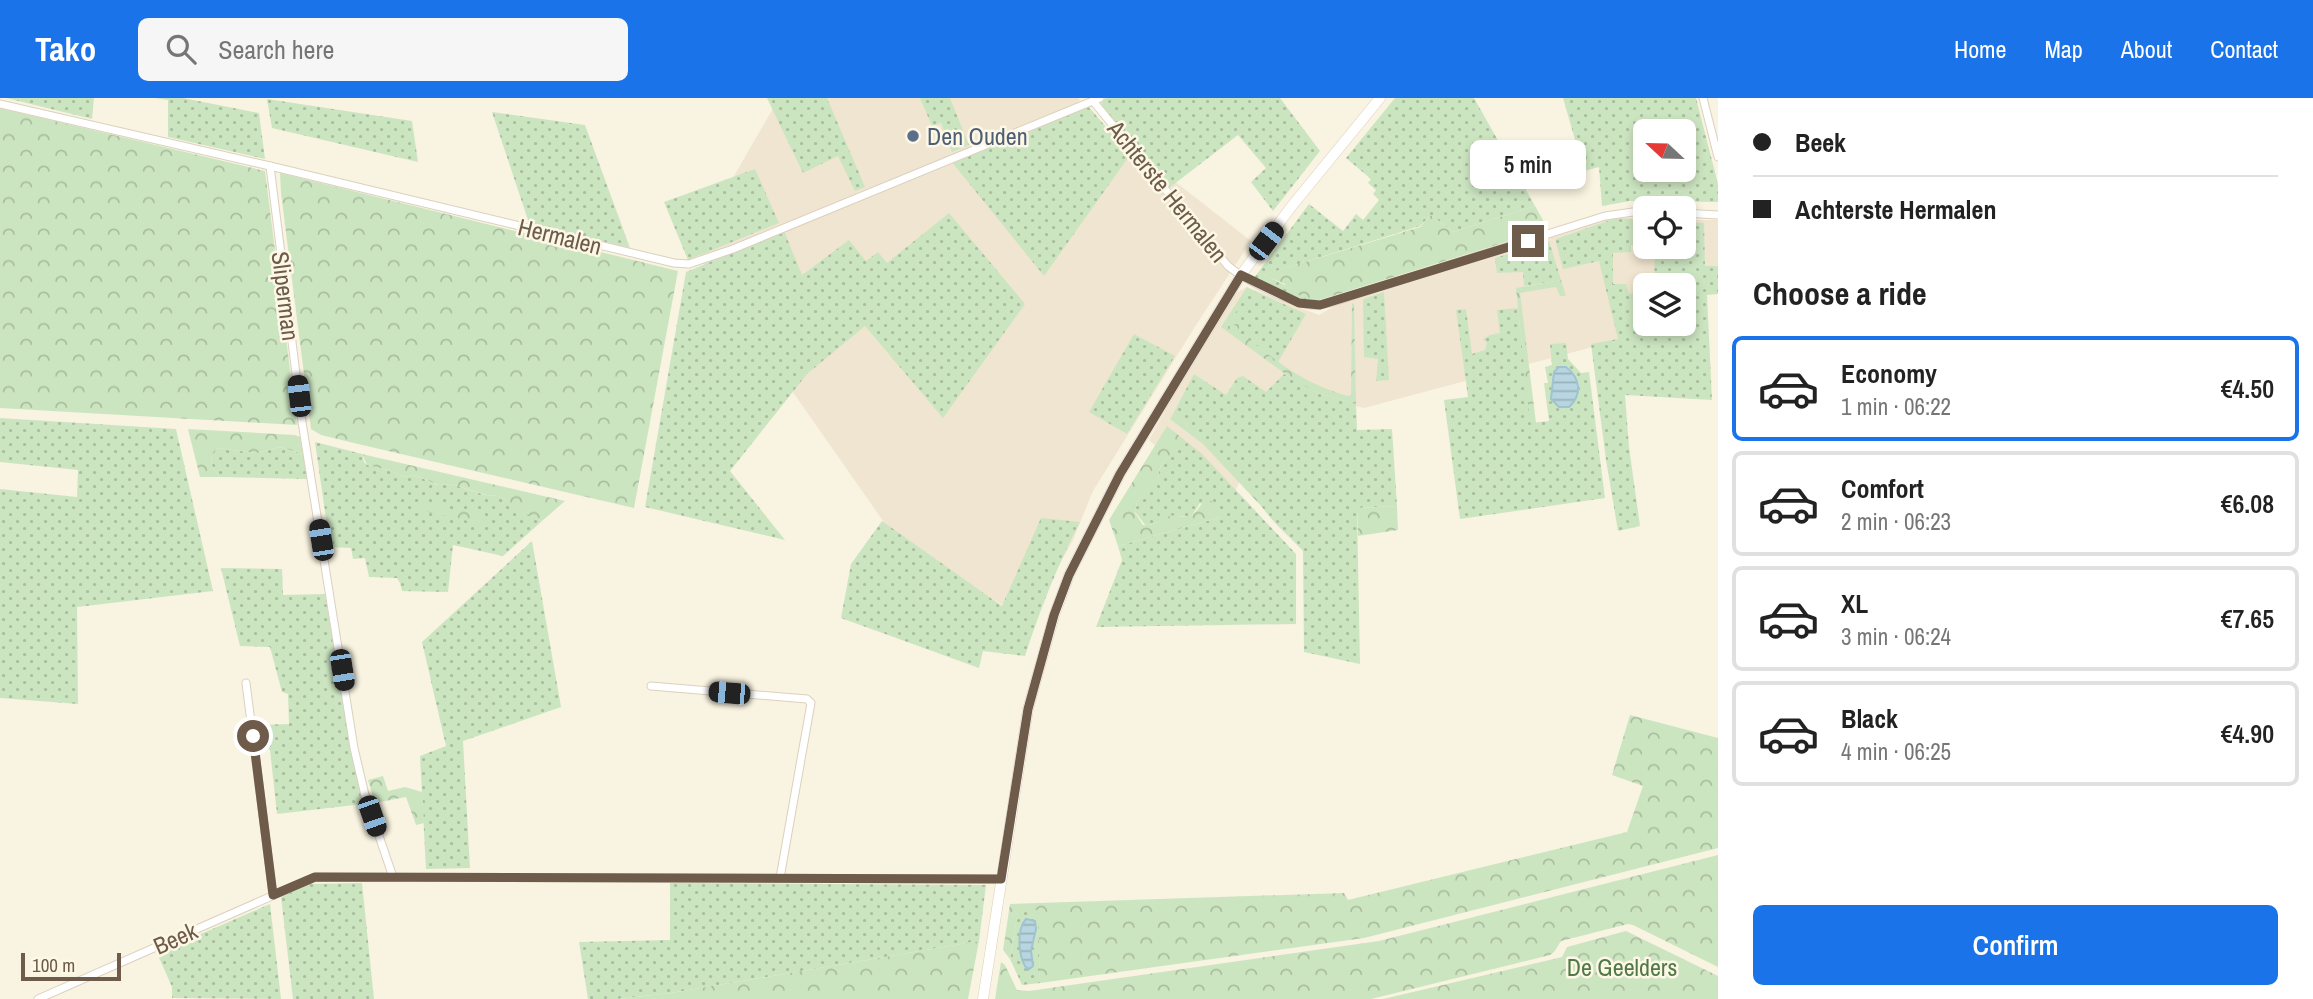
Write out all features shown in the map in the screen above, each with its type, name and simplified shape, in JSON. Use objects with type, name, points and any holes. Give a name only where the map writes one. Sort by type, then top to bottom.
[{"type":"main road","points":[[983,999],[1028,709],[1054,615],[1069,575],[1120,474],[1241,275],[1292,206],[1380,98]]},
{"type":"street","points":[[1703,98],[1718,157]]},
{"type":"street","name":"Achterste Hermalen","points":[[1097,99],[1228,266],[1299,303],[1320,305],[1605,216],[1633,213]]},
{"type":"street","name":"Hermalen","points":[[0,104],[674,263],[689,264],[733,249],[1097,99]]},
{"type":"street","name":"Sliperman","points":[[270,166],[302,422],[354,748],[365,795],[393,877]]},
{"type":"street","points":[[1696,214],[1718,215]]},
{"type":"street","points":[[246,683],[273,895]]},
{"type":"street","points":[[651,686],[807,699],[811,703],[780,878]]},
{"type":"street","name":"Beek","points":[[38,999],[315,877],[1001,879]]},
{"type":"shaded area","points":[[779,98],[1079,98],[1081,108],[1251,241],[1093,491],[1072,542],[1028,621],[895,538],[699,258],[727,188]]},
{"type":"shaded area","points":[[1608,218],[1633,218],[1633,259],[1696,259],[1696,220],[1718,220],[1718,293],[1696,288],[1696,273],[1633,273],[1634,336],[1364,408],[1280,387],[1226,513],[1149,440],[1196,355],[1232,295],[1247,287],[1319,315],[1349,298]]},
{"type":"green space","points":[[6,98],[94,98],[92,119]]},
{"type":"green space","points":[[155,98],[183,98],[259,113],[265,159],[168,137],[168,100]]},
{"type":"green space","points":[[767,98],[827,98],[865,187],[855,191],[838,156],[803,173]]},
{"type":"green space","points":[[920,98],[950,98],[969,145],[952,152],[941,123],[932,126]]},
{"type":"green space","points":[[1280,98],[1320,151],[1273,211],[1251,182],[1266,168],[1238,135],[1169,188],[1101,105],[1102,100]]},
{"type":"green space","points":[[1395,98],[1474,98],[1535,206],[1453,232],[1431,215],[1420,226],[1264,275],[1311,301],[1316,301],[1309,302],[1293,298],[1254,278],[1309,204],[1343,231],[1356,214],[1363,220],[1379,200],[1373,194],[1376,190],[1368,183],[1371,179],[1346,158]]},
{"type":"green space","points":[[1563,98],[1696,98],[1718,184],[1718,202],[1696,202],[1696,196],[1633,196],[1633,201],[1602,206],[1599,167],[1584,171]]},
{"type":"green space","points":[[267,99],[412,121],[418,162],[272,128]]},
{"type":"green space","points":[[1088,106],[1130,155],[1044,276],[951,161]]},
{"type":"green space","points":[[0,108],[265,171],[297,425],[0,408]]},
{"type":"green space","points":[[492,112],[585,125],[630,248],[529,223]]},
{"type":"green space","points":[[755,169],[779,223],[688,260],[664,202]]},
{"type":"green space","points":[[280,173],[678,271],[634,508],[321,435],[311,429]]},
{"type":"green space","points":[[1535,206],[1548,229],[1316,301],[1311,301],[1287,289],[1285,284],[1263,275],[1420,227],[1431,215],[1453,232]]},
{"type":"green space","points":[[949,213],[1025,304],[943,418],[865,326],[807,374],[730,471],[785,540],[645,507],[686,272],[784,231],[802,275],[849,240],[866,261],[878,252],[887,263]]},
{"type":"green space","points":[[1616,218],[1633,219],[1631,252],[1613,253],[1613,284],[1626,284],[1629,294],[1633,293],[1633,336],[1696,336],[1696,273],[1654,273],[1655,259],[1696,259],[1696,223],[1704,223],[1705,266],[1718,266],[1718,294],[1707,295],[1712,400],[1625,395],[1640,526],[1618,531],[1606,460],[1591,344],[1618,339],[1599,261],[1563,269],[1556,239]]},
{"type":"green space","points":[[1549,241],[1561,280],[1524,286],[1523,272],[1497,273],[1495,258]]},
{"type":"green space","points":[[1561,280],[1566,296],[1560,296],[1556,287],[1520,293],[1536,423],[1530,423],[1516,288]]},
{"type":"green space","points":[[1247,287],[1250,289],[1228,325],[1232,327],[1239,324],[1239,332],[1303,378],[1348,396],[1351,395],[1352,303],[1354,304],[1356,404],[1318,393],[1295,381],[1221,327]]},
{"type":"green space","points":[[1250,289],[1306,314],[1278,362],[1228,324]]},
{"type":"green space","points":[[1384,292],[1389,380],[1376,381],[1378,359],[1364,357],[1363,299]]},
{"type":"green space","points":[[1518,308],[1531,423],[1549,421],[1544,383],[1548,383],[1545,367],[1552,365],[1550,344],[1566,343],[1568,359],[1581,373],[1589,372],[1605,498],[1460,519],[1444,400],[1468,397],[1456,310],[1466,309],[1472,354],[1485,350],[1487,343],[1483,339],[1500,333],[1497,310]],"holes":[[[1559,367],[1578,382],[1578,392],[1572,405],[1552,391],[1554,372]]]},
{"type":"green space","points":[[1134,334],[1175,356],[1127,434],[1089,412]]},
{"type":"green space","points":[[1194,374],[1226,395],[1237,378],[1243,376],[1266,392],[1284,374],[1318,393],[1356,404],[1357,430],[1392,429],[1397,506],[1357,508],[1360,664],[1304,652],[1303,551],[1271,519],[1222,457],[1173,414]]},
{"type":"green space","points":[[1173,414],[1223,456],[1245,481],[1263,508],[1203,444],[1170,419]]},
{"type":"green space","points":[[0,418],[176,429],[213,591],[77,607],[78,704],[0,698],[0,489],[77,497],[78,470],[0,462]]},
{"type":"green space","points":[[1167,426],[1187,442],[1164,461],[1158,480],[1137,502],[1135,513],[1143,525],[1150,525],[1170,516],[1189,516],[1209,500],[1218,505],[1221,517],[1118,546],[1109,520]]},
{"type":"green space","points":[[188,429],[295,435],[300,437],[303,454],[280,447],[257,453],[217,448],[212,456],[212,463],[220,477],[200,477]]},
{"type":"green space","points":[[315,442],[362,454],[367,465],[404,477],[415,475],[437,485],[452,484],[485,495],[499,496],[542,521],[503,556],[453,545],[448,592],[402,591],[397,578],[369,577],[365,558],[353,559],[351,548],[330,547]]},
{"type":"green space","points":[[1187,442],[1201,453],[1296,554],[1296,624],[1096,627],[1122,560],[1118,546],[1221,517],[1200,503],[1189,517],[1178,516],[1146,526],[1135,512],[1137,502],[1158,479],[1164,461]]},
{"type":"green space","points":[[280,447],[303,454],[307,479],[220,477],[214,470],[212,456],[217,448],[257,453]]},
{"type":"green space","points":[[362,454],[565,501],[542,521],[499,496],[486,495],[452,484],[438,485],[415,475],[404,477],[367,465]]},
{"type":"green space","points":[[439,503],[451,510],[475,511],[483,518],[482,524],[419,510],[421,504],[432,506]]},
{"type":"green space","points":[[1397,506],[1398,530],[1358,536],[1357,508]]},
{"type":"green space","points":[[1041,518],[1080,522],[1050,588],[1025,656],[983,651],[979,668],[841,618],[851,564],[882,521],[1002,606]]},
{"type":"green space","points":[[532,541],[561,707],[463,741],[470,868],[426,869],[420,756],[446,746],[422,642]]},
{"type":"green space","points":[[221,568],[282,569],[283,595],[325,594],[363,804],[277,814],[270,750],[261,745],[257,725],[289,724],[288,694],[282,692],[270,647],[240,646]]},
{"type":"green space","points":[[1630,715],[1718,738],[1718,848],[1364,938],[1040,983],[1038,910],[1018,911],[1010,959],[1003,950],[1010,904],[1344,893],[1348,900],[1627,832],[1643,786],[1612,775]]},
{"type":"green space","points":[[383,776],[388,791],[405,787],[422,792],[424,823],[416,825],[406,797],[375,803],[368,780]]},
{"type":"green space","points":[[1718,855],[1718,967],[1628,924],[1561,941],[1550,955],[1371,999],[995,999],[1001,962],[1017,990],[1029,991],[1379,941]]},
{"type":"green space","points":[[362,883],[374,999],[293,999],[281,897],[310,884]]},
{"type":"green space","points":[[670,883],[986,885],[979,941],[671,993],[618,999],[588,999],[579,942],[670,940]]},
{"type":"green space","points":[[270,904],[281,999],[172,998],[172,987],[157,953]]},
{"type":"green space","points":[[1018,910],[1039,910],[1040,983],[1022,985],[1010,959]]},
{"type":"green space","name":"De Geelders","points":[[1626,931],[1718,976],[1718,999],[1383,999],[1562,957],[1567,947]]},
{"type":"green space","points":[[979,941],[968,999],[618,999],[671,993]]},
{"type":"water","points":[[1559,367],[1566,367],[1577,381],[1578,392],[1569,407],[1559,407],[1551,399],[1554,372]]},
{"type":"water","points":[[1026,919],[1035,921],[1036,929],[1031,951],[1033,966],[1028,970],[1022,959],[1020,944],[1021,930]]},
{"type":"place","name":"Den Ouden","points":[[913,136]]},
{"type":"route","points":[[253,736],[273,895],[315,877],[1001,879],[1028,709],[1054,615],[1069,575],[1101,507],[1241,275],[1299,303],[1308,306],[1320,305],[1528,241]]}]
